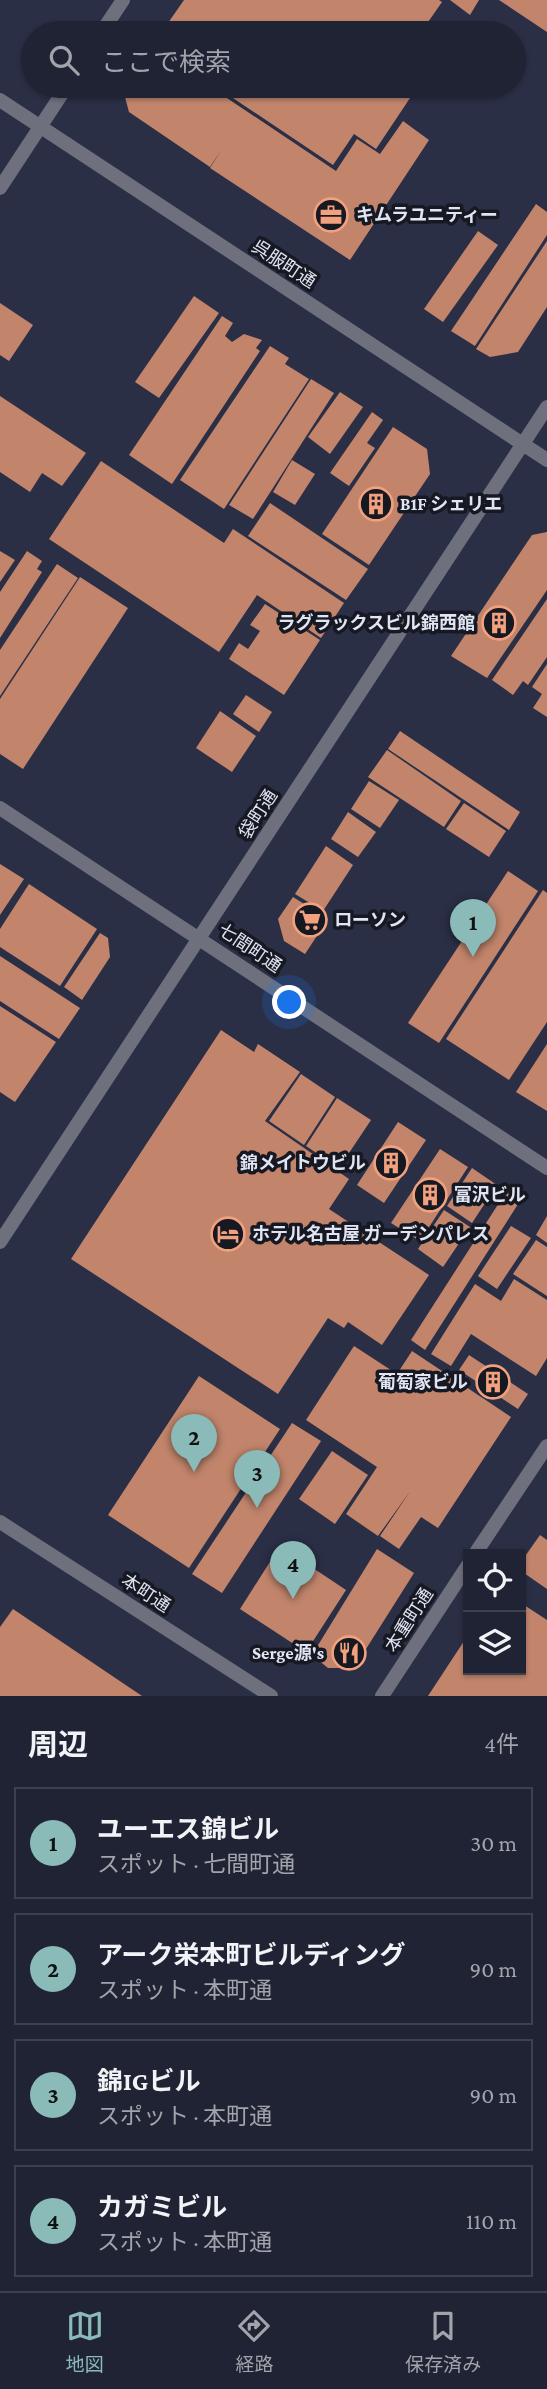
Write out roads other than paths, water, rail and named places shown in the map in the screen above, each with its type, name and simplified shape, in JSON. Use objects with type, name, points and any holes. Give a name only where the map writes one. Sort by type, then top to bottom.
[{"type":"street","points":[[109,21],[123,0]]},
{"type":"street","points":[[0,188],[58,98]]},
{"type":"street","name":"呉服町通","points":[[0,100],[547,460]]},
{"type":"street","name":"袋町通","points":[[0,1242],[547,407]]},
{"type":"street","name":"七間町通","points":[[0,808],[547,1168]]},
{"type":"street","points":[[478,1549],[547,1446]]},
{"type":"street","name":"本町通","points":[[0,1522],[271,1696]]},
{"type":"street","name":"本重町通","points":[[382,1696],[463,1573]]},
{"type":"place","name":"キムラユニティー","points":[[331,215]]},
{"type":"place","name":"B1F シェリエ","points":[[376,504]]},
{"type":"place","name":"ラグラックスビル錦西館","points":[[499,623]]},
{"type":"place","name":"ローソン","points":[[310,920]]},
{"type":"place","name":"ユーエス錦ビル","points":[[473,957]]},
{"type":"place","name":"錦メイトウビル","points":[[391,1163]]},
{"type":"place","name":"富沢ビル","points":[[430,1195]]},
{"type":"place","name":"ホテル名古屋 ガーデンパレス","points":[[228,1234]]},
{"type":"place","name":"葡萄家ビル","points":[[493,1382]]},
{"type":"place","name":"アーク栄本町ビルディング","points":[[194,1472]]},
{"type":"place","name":"錦IGビル","points":[[257,1508]]},
{"type":"place","name":"カガミビル","points":[[293,1599]]},
{"type":"place","name":"Serge源's","points":[[349,1653]]}]
